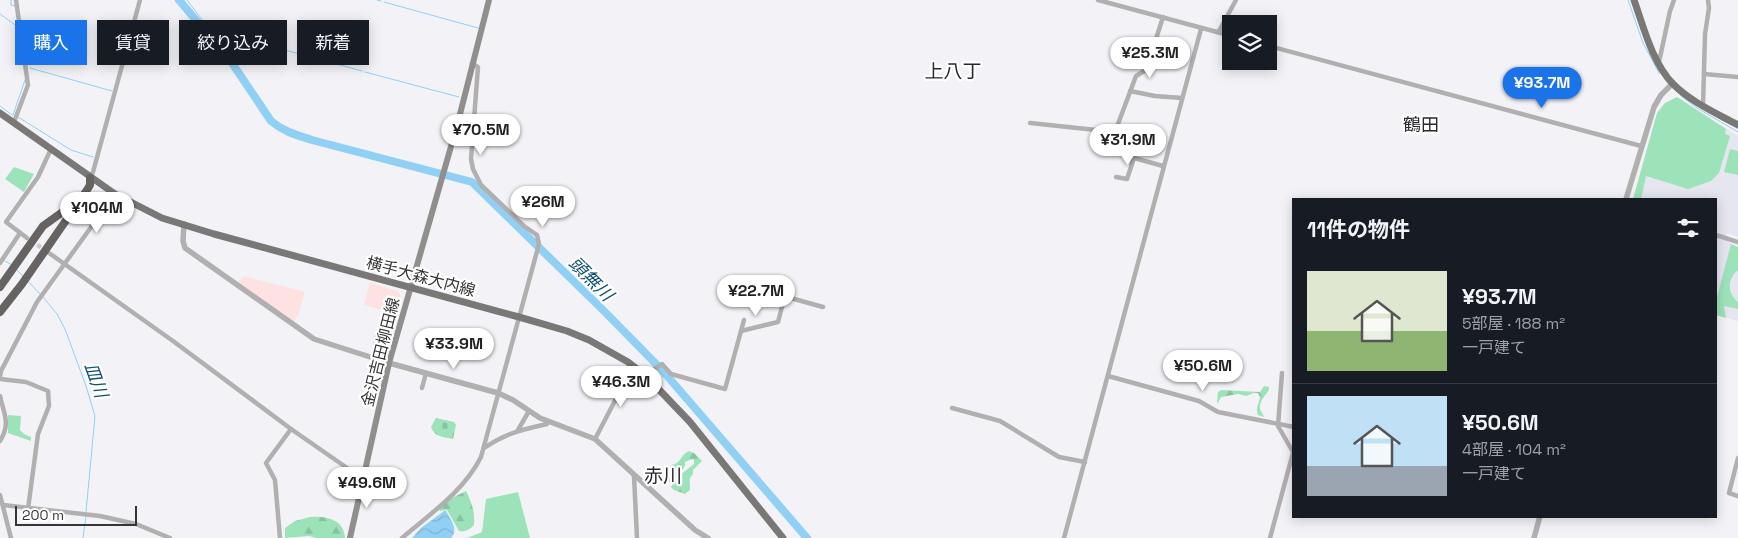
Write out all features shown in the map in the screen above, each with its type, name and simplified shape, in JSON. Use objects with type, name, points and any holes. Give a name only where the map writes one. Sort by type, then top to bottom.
[{"type":"highway","points":[[0,287],[43,226],[69,206],[90,178]]},
{"type":"highway","points":[[0,312],[22,284],[87,190],[90,185],[90,178]]},
{"type":"main road","name":"金沢吉田柳田線","points":[[350,538],[389,363],[458,122],[489,0]]},
{"type":"main road","points":[[1634,0],[1652,50],[1673,84],[1703,106],[1738,125]]},
{"type":"main road","name":"横手大森大内線","points":[[0,112],[114,194],[162,218],[567,331],[589,340],[628,362],[646,376],[690,422],[783,538]]},
{"type":"street","points":[[14,122],[28,85],[16,0]]},
{"type":"street","points":[[90,178],[140,0]]},
{"type":"street","points":[[1098,0],[1222,33]]},
{"type":"street","points":[[1217,32],[1236,0]]},
{"type":"street","points":[[1659,62],[1674,0]]},
{"type":"street","points":[[1703,106],[1708,0]]},
{"type":"street","points":[[1115,132],[1136,76],[1146,70],[1163,17]]},
{"type":"street","points":[[1064,538],[1201,29]]},
{"type":"street","points":[[1277,48],[1641,146]]},
{"type":"street","points":[[402,538],[465,482],[475,468],[483,448],[536,261],[539,244],[537,235],[524,226],[481,185],[477,177],[471,159],[478,66],[472,63]]},
{"type":"street","points":[[1704,74],[1738,77]]},
{"type":"street","points":[[1626,198],[1654,107],[1661,95],[1673,84]]},
{"type":"street","points":[[1130,91],[1155,96],[1182,98]]},
{"type":"street","points":[[458,122],[472,130]]},
{"type":"street","points":[[1030,123],[1115,132],[1135,137],[1134,158],[1127,179],[1116,177]]},
{"type":"street","points":[[27,238],[6,222],[38,177],[51,149]]},
{"type":"street","points":[[1134,158],[1164,166]]},
{"type":"street","points":[[28,509],[38,434],[49,406],[48,391],[26,382],[0,378],[1,371],[42,295],[114,194]]},
{"type":"street","points":[[184,224],[183,241],[185,248],[314,340],[498,393],[548,421],[595,439],[695,530],[708,538]]},
{"type":"street","points":[[0,262],[20,233]]},
{"type":"street","points":[[1717,235],[1738,242]]},
{"type":"street","points":[[49,253],[350,470],[364,476]]},
{"type":"street","points":[[741,331],[778,322],[783,303],[787,297],[823,307]]},
{"type":"street","points":[[595,439],[616,396],[662,364],[671,374],[725,389],[744,320]]},
{"type":"street","points":[[422,388],[426,373]]},
{"type":"street","points":[[1282,373],[1278,424],[1292,449]]},
{"type":"street","points":[[1108,376],[1199,401],[1218,412],[1292,427]]},
{"type":"street","points":[[0,396],[6,419],[6,431],[0,441]]},
{"type":"street","points":[[952,408],[1000,421],[1058,457],[1084,462]]},
{"type":"street","points":[[518,430],[529,411]]},
{"type":"street","points":[[483,448],[498,438],[518,430],[547,424],[548,421]]},
{"type":"street","points":[[280,538],[275,480],[266,463],[291,428]]},
{"type":"street","points":[[1270,538],[1292,455]]},
{"type":"street","points":[[1738,458],[1736,471],[1728,493],[1738,496]]},
{"type":"street","points":[[634,476],[637,538]]},
{"type":"street","points":[[0,495],[11,538]]},
{"type":"street","points":[[3,505],[86,514],[119,520],[170,538]]},
{"type":"street","points":[[1534,538],[1539,518]]},
{"type":"shaded area","points":[[1677,97],[1738,136],[1738,237],[1727,233],[1725,240],[1738,247],[1738,321],[1717,315],[1717,198],[1633,198],[1657,113],[1665,103]]},
{"type":"shaded area","points":[[243,276],[305,292],[298,316],[293,322],[238,282]]},
{"type":"shaded area","points":[[370,283],[398,291],[402,299],[400,310],[394,313],[364,305]]},
{"type":"green space","points":[[1677,97],[1726,129],[1725,134],[1730,136],[1719,173],[1711,181],[1688,189],[1646,176],[1641,198],[1633,198],[1657,113],[1665,103]]},
{"type":"green space","points":[[1730,149],[1738,151],[1738,175],[1724,172]]},
{"type":"green space","points":[[14,167],[34,174],[24,192],[5,179]]},
{"type":"green space","points":[[1731,244],[1738,247],[1738,270],[1730,282],[1730,290],[1738,302],[1738,309],[1724,306],[1726,318],[1717,315],[1717,297]]},
{"type":"green space","points":[[381,326],[390,335],[385,352],[373,355],[374,339],[376,332]]},
{"type":"green space","points":[[1264,386],[1269,387],[1269,390],[1260,406],[1264,417],[1257,413],[1260,397],[1258,393],[1246,396],[1238,394],[1221,397],[1217,402],[1218,392],[1221,390],[1260,392]]},
{"type":"green space","points":[[8,415],[21,416],[20,430],[31,437],[31,441],[8,433]]},
{"type":"green space","points":[[436,418],[454,422],[456,425],[453,439],[434,433],[431,427]]},
{"type":"green space","points":[[689,451],[702,461],[693,470],[690,490],[685,494],[671,487],[681,477],[680,475],[694,464],[694,460],[685,462],[685,466],[672,482],[667,482],[664,470],[670,469],[672,465]]},
{"type":"green space","points":[[466,491],[473,508],[474,525],[467,530],[459,531],[447,510],[440,511],[439,509],[450,499]]},
{"type":"green space","points":[[518,492],[530,538],[467,538],[482,532],[486,499]]},
{"type":"green space","points":[[310,517],[328,518],[338,523],[344,532],[345,538],[316,538],[309,536],[285,538],[285,528],[295,521]]},
{"type":"water","points":[[446,511],[454,528],[451,538],[412,538],[421,528]]},
{"type":"waterway","points":[[11,0],[11,5],[15,6]]},
{"type":"waterway","name":"頭無川","points":[[179,0],[232,63],[271,121],[281,128],[312,140],[472,182],[662,370],[807,538]]},
{"type":"waterway","points":[[187,0],[202,20]]},
{"type":"waterway","points":[[377,0],[381,1]]},
{"type":"waterway","points":[[1628,0],[1643,43],[1659,73]]},
{"type":"waterway","points":[[384,2],[478,28]]},
{"type":"waterway","points":[[0,14],[15,25]]},
{"type":"waterway","points":[[287,51],[362,71]]},
{"type":"waterway","points":[[30,68],[112,91]]},
{"type":"waterway","points":[[365,72],[459,97]]},
{"type":"waterway","points":[[13,115],[25,80]]},
{"type":"waterway","points":[[1680,95],[1697,108],[1738,132]]},
{"type":"waterway","points":[[0,106],[12,115]]},
{"type":"waterway","points":[[18,117],[71,150],[93,157]]},
{"type":"waterway","name":"皿川","points":[[5,261],[12,265]]},
{"type":"waterway","name":"皿川","points":[[17,270],[23,276]]},
{"type":"waterway","name":"皿川","points":[[27,280],[40,294]]},
{"type":"waterway","name":"皿川","points":[[43,297],[57,314],[65,329],[95,416],[86,512]]},
{"type":"waterway","name":"皿川","points":[[83,538],[86,516]]},
{"type":"tunnel","points":[[32,241],[46,251]]},
{"type":"district","name":"上八丁","points":[[953,71]]},
{"type":"district","name":"鶴田","points":[[1421,125]]},
{"type":"district","name":"赤川","points":[[663,475]]}]
